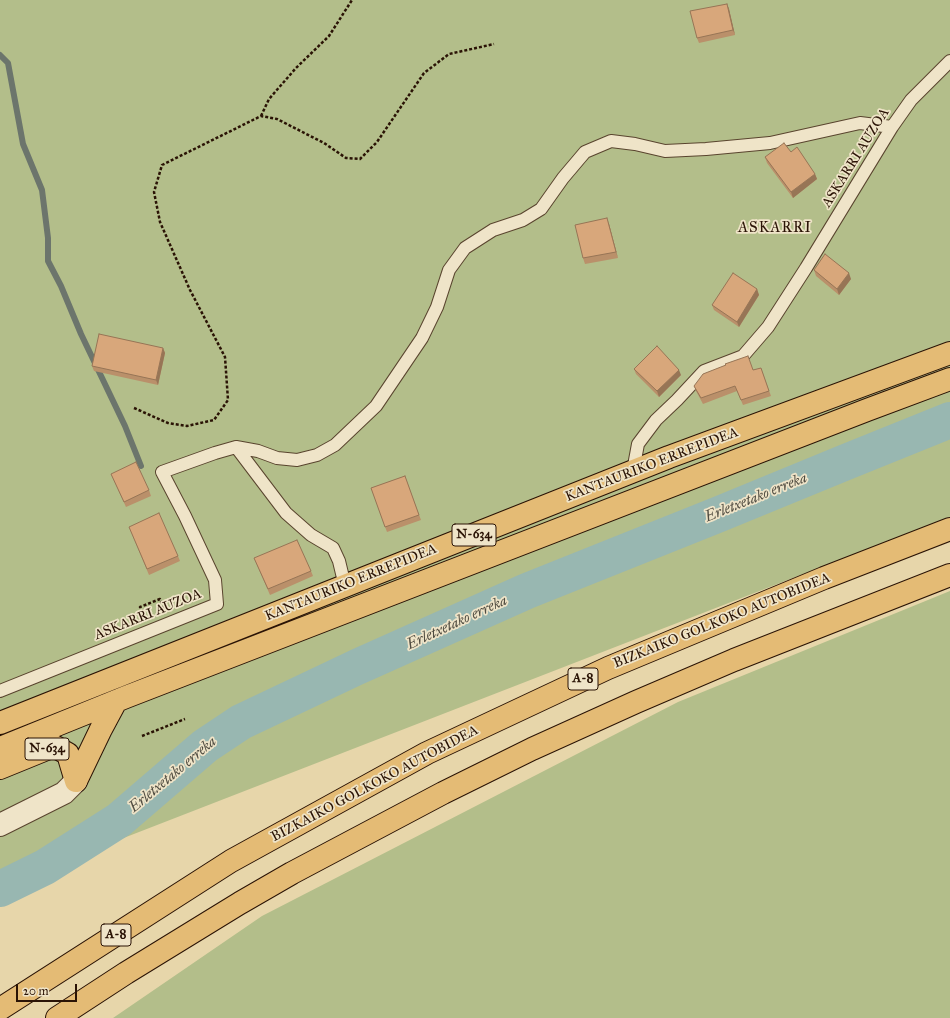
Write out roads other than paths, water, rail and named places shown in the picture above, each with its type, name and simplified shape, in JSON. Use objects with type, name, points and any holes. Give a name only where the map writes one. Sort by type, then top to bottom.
[{"type":"highway","name":"KANTAURIKO ERREPIDEA","points":[[0,723],[633,471],[950,353]]},
{"type":"highway","name":"KANTAURIKO ERREPIDEA","points":[[0,748],[116,701],[950,379]]},
{"type":"highway","name":"BIZKAIKO GOLKOKO AUTOBIDEA","points":[[0,1009],[232,861],[428,753],[608,668],[817,581],[950,529]]},
{"type":"highway","name":"A-8","points":[[57,1018],[126,973],[240,903],[292,873],[450,789],[539,746],[643,699],[762,649],[950,575]]},
{"type":"highway","name":"N-634","points":[[76,781],[101,728],[116,701]]},
{"type":"highway","name":"N-634","points":[[0,768],[54,746],[68,754],[76,781]]},
{"type":"street","points":[[0,825],[64,793],[76,781]]},
{"type":"lane","name":"ASKARRI AUZOA","points":[[633,471],[638,444],[656,420],[704,371],[743,356],[768,327],[892,127],[911,100],[950,61]]},
{"type":"lane","points":[[236,447],[258,451],[277,458],[297,460],[317,455],[334,445],[376,406],[422,338],[437,308],[449,270],[465,248],[493,230],[523,220],[541,209],[563,178],[585,152],[611,141],[635,144],[665,151],[706,149],[770,143],[860,123],[892,127]]},
{"type":"lane","name":"ASKARRI AUZOA","points":[[0,691],[217,604],[215,580],[185,516],[162,472],[214,453],[236,447]]},
{"type":"lane","points":[[236,447],[286,513],[311,535],[333,548],[339,561],[345,586]]},
{"type":"waterway","points":[[0,55],[8,63],[23,144],[42,190],[48,238],[48,261],[61,286],[81,334],[125,426],[141,466]]},
{"type":"waterway","name":"Erletxetako erreka","points":[[0,889],[45,867],[119,820],[205,746],[241,722],[357,667],[527,591],[950,420]]},
{"type":"district","name":"ASKARRI","points":[[775,228]]}]
